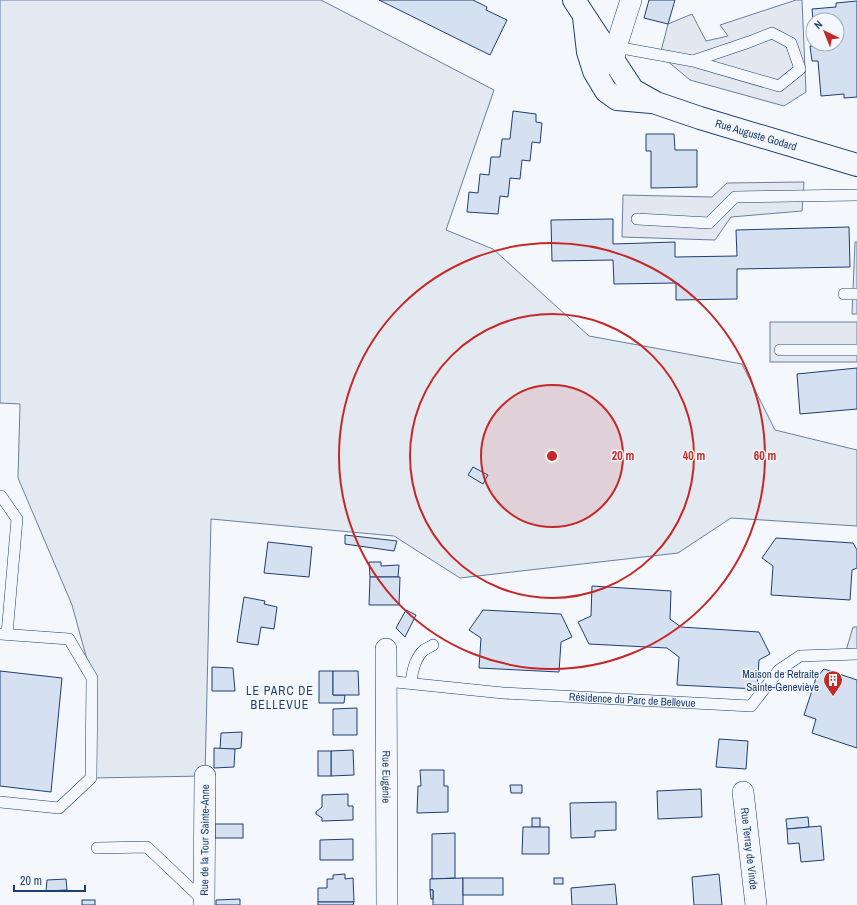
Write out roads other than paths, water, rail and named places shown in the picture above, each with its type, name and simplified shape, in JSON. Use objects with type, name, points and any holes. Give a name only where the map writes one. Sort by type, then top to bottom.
[{"type":"street","points":[[603,55],[630,0]]},
{"type":"street","points":[[579,7],[603,55]]},
{"type":"street","name":"Rue Auguste Godard","points":[[603,55],[606,91],[617,99],[656,103],[700,118],[857,165]]},
{"type":"street","name":"Rue Eugénie","points":[[386,649],[387,905]]},
{"type":"street","name":"Rue de la Tour Sainte-Anne","points":[[204,903],[205,776]]},
{"type":"street","name":"Rue Terray de Vinde","points":[[743,792],[756,905]]},
{"type":"lane","points":[[603,55],[693,61],[779,86],[800,69],[790,43],[772,33],[693,61]]},
{"type":"lane","points":[[637,219],[709,223],[734,197],[857,195]]},
{"type":"lane","points":[[844,294],[857,294]]},
{"type":"lane","points":[[780,350],[857,350]]},
{"type":"lane","points":[[0,496],[17,519],[3,634],[69,639],[92,678],[91,778],[59,808],[0,802]]},
{"type":"lane","points":[[411,683],[412,671],[417,660],[424,651],[433,645]]},
{"type":"lane","name":"Résidence du Parc de Bellevue","points":[[386,681],[503,693],[751,706],[779,670],[800,656],[857,654]]},
{"type":"lane","points":[[97,848],[147,847],[204,903]]},
{"type":"place","name":"Maison de Retraite Sainte-Geneviève","points":[[833,697]]},
{"type":"district","name":"LE PARC DE BELLEVUE","points":[[280,698]]}]
